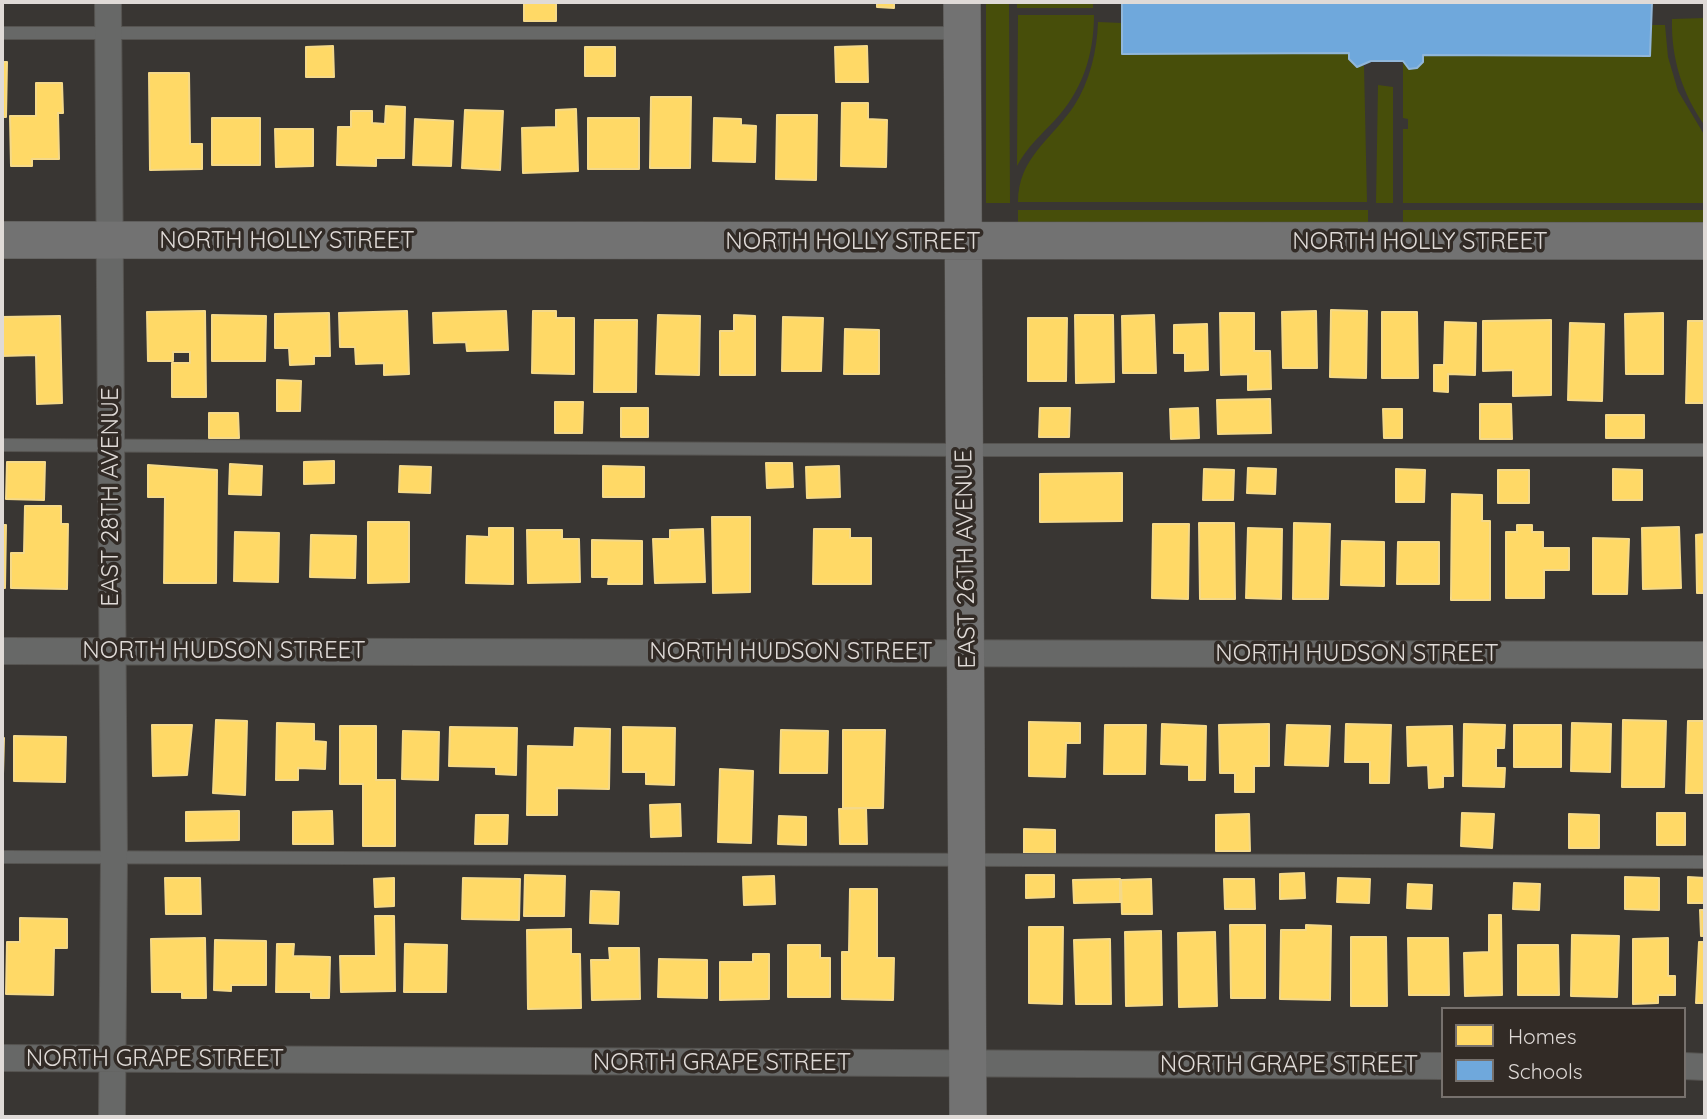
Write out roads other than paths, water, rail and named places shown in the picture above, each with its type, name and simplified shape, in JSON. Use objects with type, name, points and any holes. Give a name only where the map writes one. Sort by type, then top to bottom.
[{"type":"street","name":"EAST 28TH AVENUE","points":[[108,2],[114,857],[112,1117]]},
{"type":"street","name":"EAST 26TH AVENUE","points":[[962,17],[968,653],[968,1117]]},
{"type":"street","name":"NORTH HOLLY STREET","points":[[2,240],[963,243],[1705,241]]},
{"type":"street","name":"NORTH HUDSON STREET","points":[[2,651],[1705,655]]},
{"type":"street","name":"NORTH GRAPE STREET","points":[[2,1058],[1441,1066]]},
{"type":"street","points":[[1686,1066],[1705,1066]]},
{"type":"lane","points":[[2,33],[108,34],[962,17]]},
{"type":"lane","points":[[2,445],[964,450],[1705,450]]},
{"type":"lane","points":[[2,857],[1705,862]]}]
